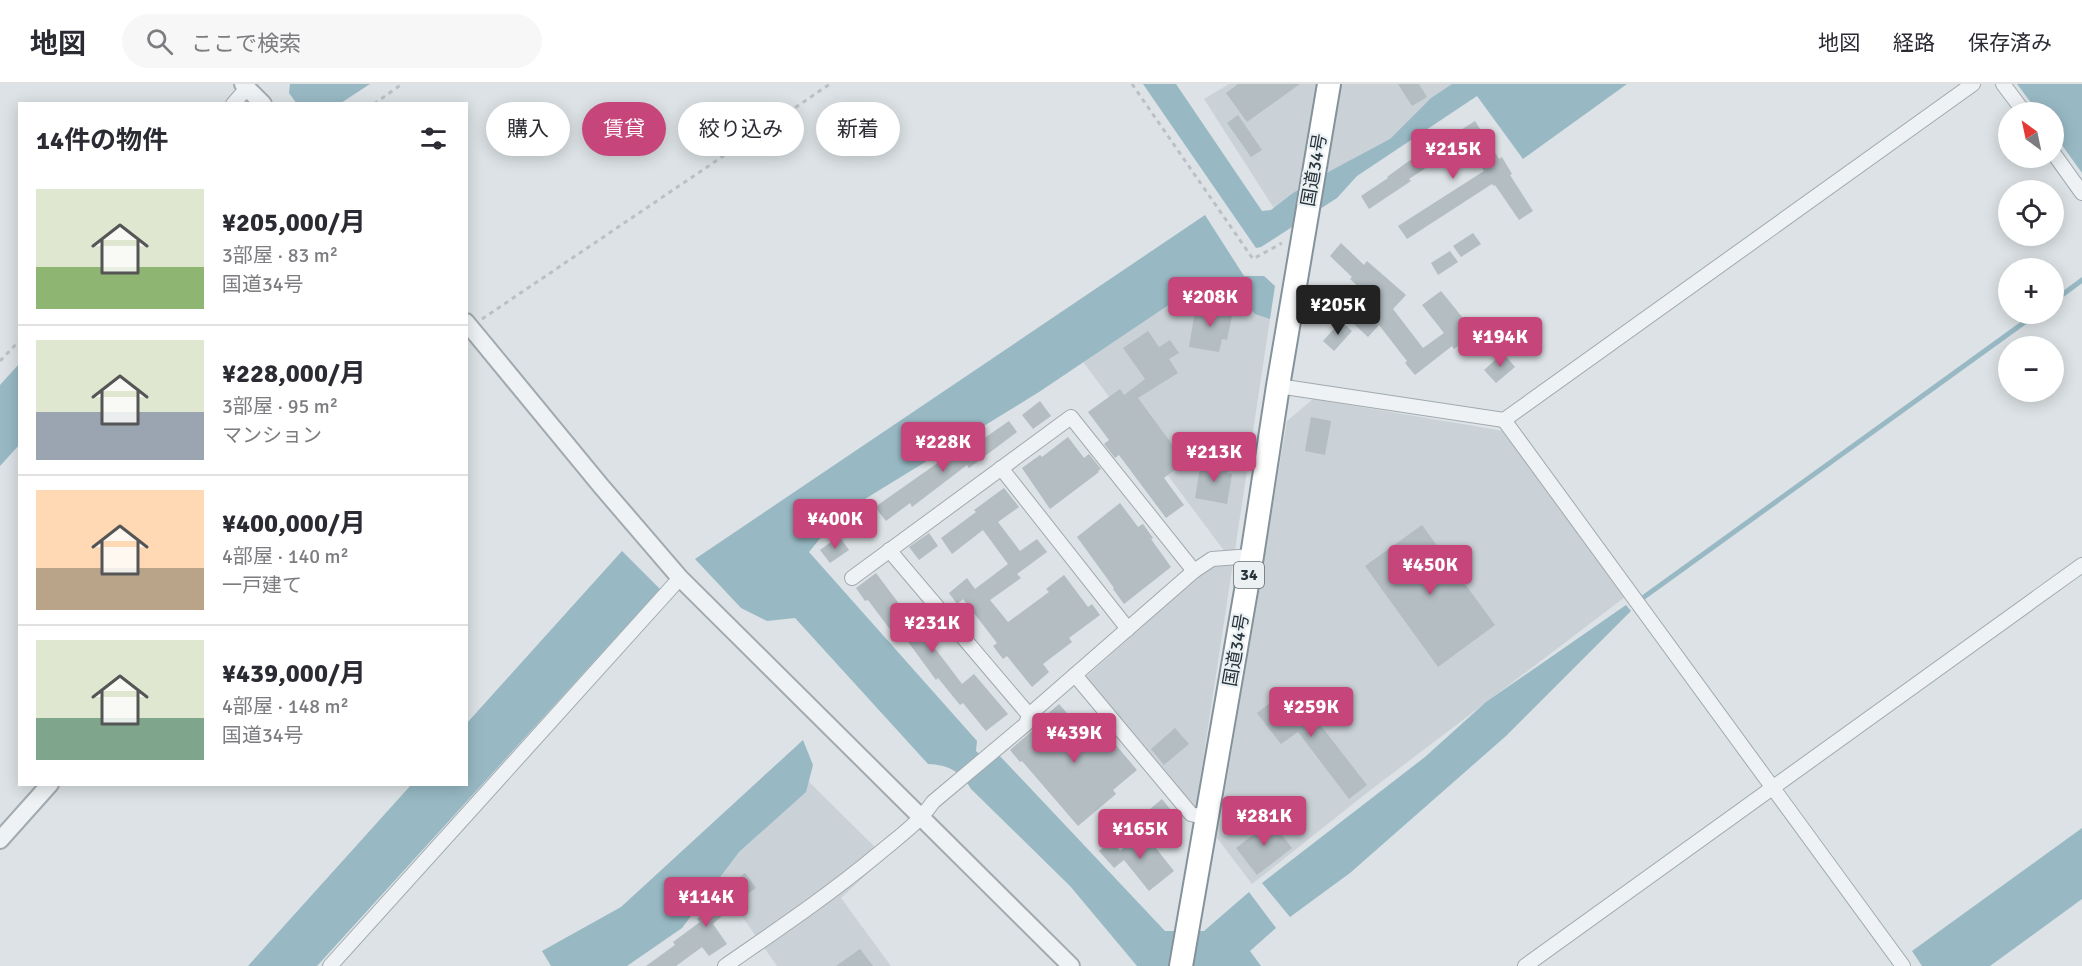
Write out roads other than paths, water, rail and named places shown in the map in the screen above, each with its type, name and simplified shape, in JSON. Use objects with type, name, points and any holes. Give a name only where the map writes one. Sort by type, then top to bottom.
[{"type":"highway","name":"国道34号","points":[[1181,966],[1252,556],[1329,84]]},
{"type":"street","points":[[1278,386],[1504,420],[1973,84]]},
{"type":"street","points":[[2003,84],[2016,102]]},
{"type":"street","points":[[234,102],[245,86],[261,102]]},
{"type":"street","points":[[2064,168],[2082,193]]},
{"type":"street","points":[[468,326],[680,578],[1071,966]]},
{"type":"street","points":[[852,578],[1071,417],[1194,572]]},
{"type":"street","points":[[1504,420],[1903,966]]},
{"type":"street","points":[[1001,468],[1128,629]]},
{"type":"street","points":[[889,550],[1029,715]]},
{"type":"street","points":[[725,966],[840,885],[922,818],[933,802],[1026,724],[1029,715],[1194,572],[1212,559],[1252,556]]},
{"type":"street","points":[[1525,966],[2082,565]]},
{"type":"street","points":[[330,966],[680,578]]},
{"type":"street","points":[[1075,675],[1191,814],[1207,818]]},
{"type":"street","points":[[0,840],[48,786]]},
{"type":"water","points":[[290,84],[370,84],[343,102],[296,102],[289,93]]},
{"type":"water","points":[[1143,84],[1176,84],[1262,211],[1271,210],[1293,193],[1390,139],[1431,98],[1452,84],[1627,84],[1523,159],[1477,96],[1357,176],[1337,198],[1256,248]]},
{"type":"water","points":[[2017,84],[2082,84],[2082,173],[2064,148],[2064,102],[2030,102]]},
{"type":"water","points":[[1205,215],[1244,276],[1264,276],[1275,286],[1270,319],[1255,314],[1225,280],[1173,302],[1039,392],[839,515],[809,552],[977,741],[976,751],[989,763],[998,754],[1165,931],[1204,931],[1249,892],[1276,928],[1250,951],[1261,966],[1137,966],[1070,886],[971,789],[958,773],[942,766],[928,764],[795,618],[767,621],[741,608],[695,559]]},
{"type":"water","points":[[18,365],[18,446],[0,466],[0,385]]},
{"type":"water","points":[[622,551],[660,589],[317,966],[248,966],[410,786],[468,786],[468,722]]},
{"type":"water","points":[[1626,605],[1631,611],[1506,736],[1350,873],[1290,917],[1262,883],[1425,757],[1486,702]]},
{"type":"water","points":[[803,740],[813,765],[806,792],[739,852],[682,928],[627,966],[551,966],[542,951],[621,907]]},
{"type":"water","points":[[2082,828],[2082,899],[1990,966],[1922,966],[1912,951]]},
{"type":"waterway","points":[[2064,294],[2082,280]]},
{"type":"waterway","points":[[1644,597],[2022,324]]}]
